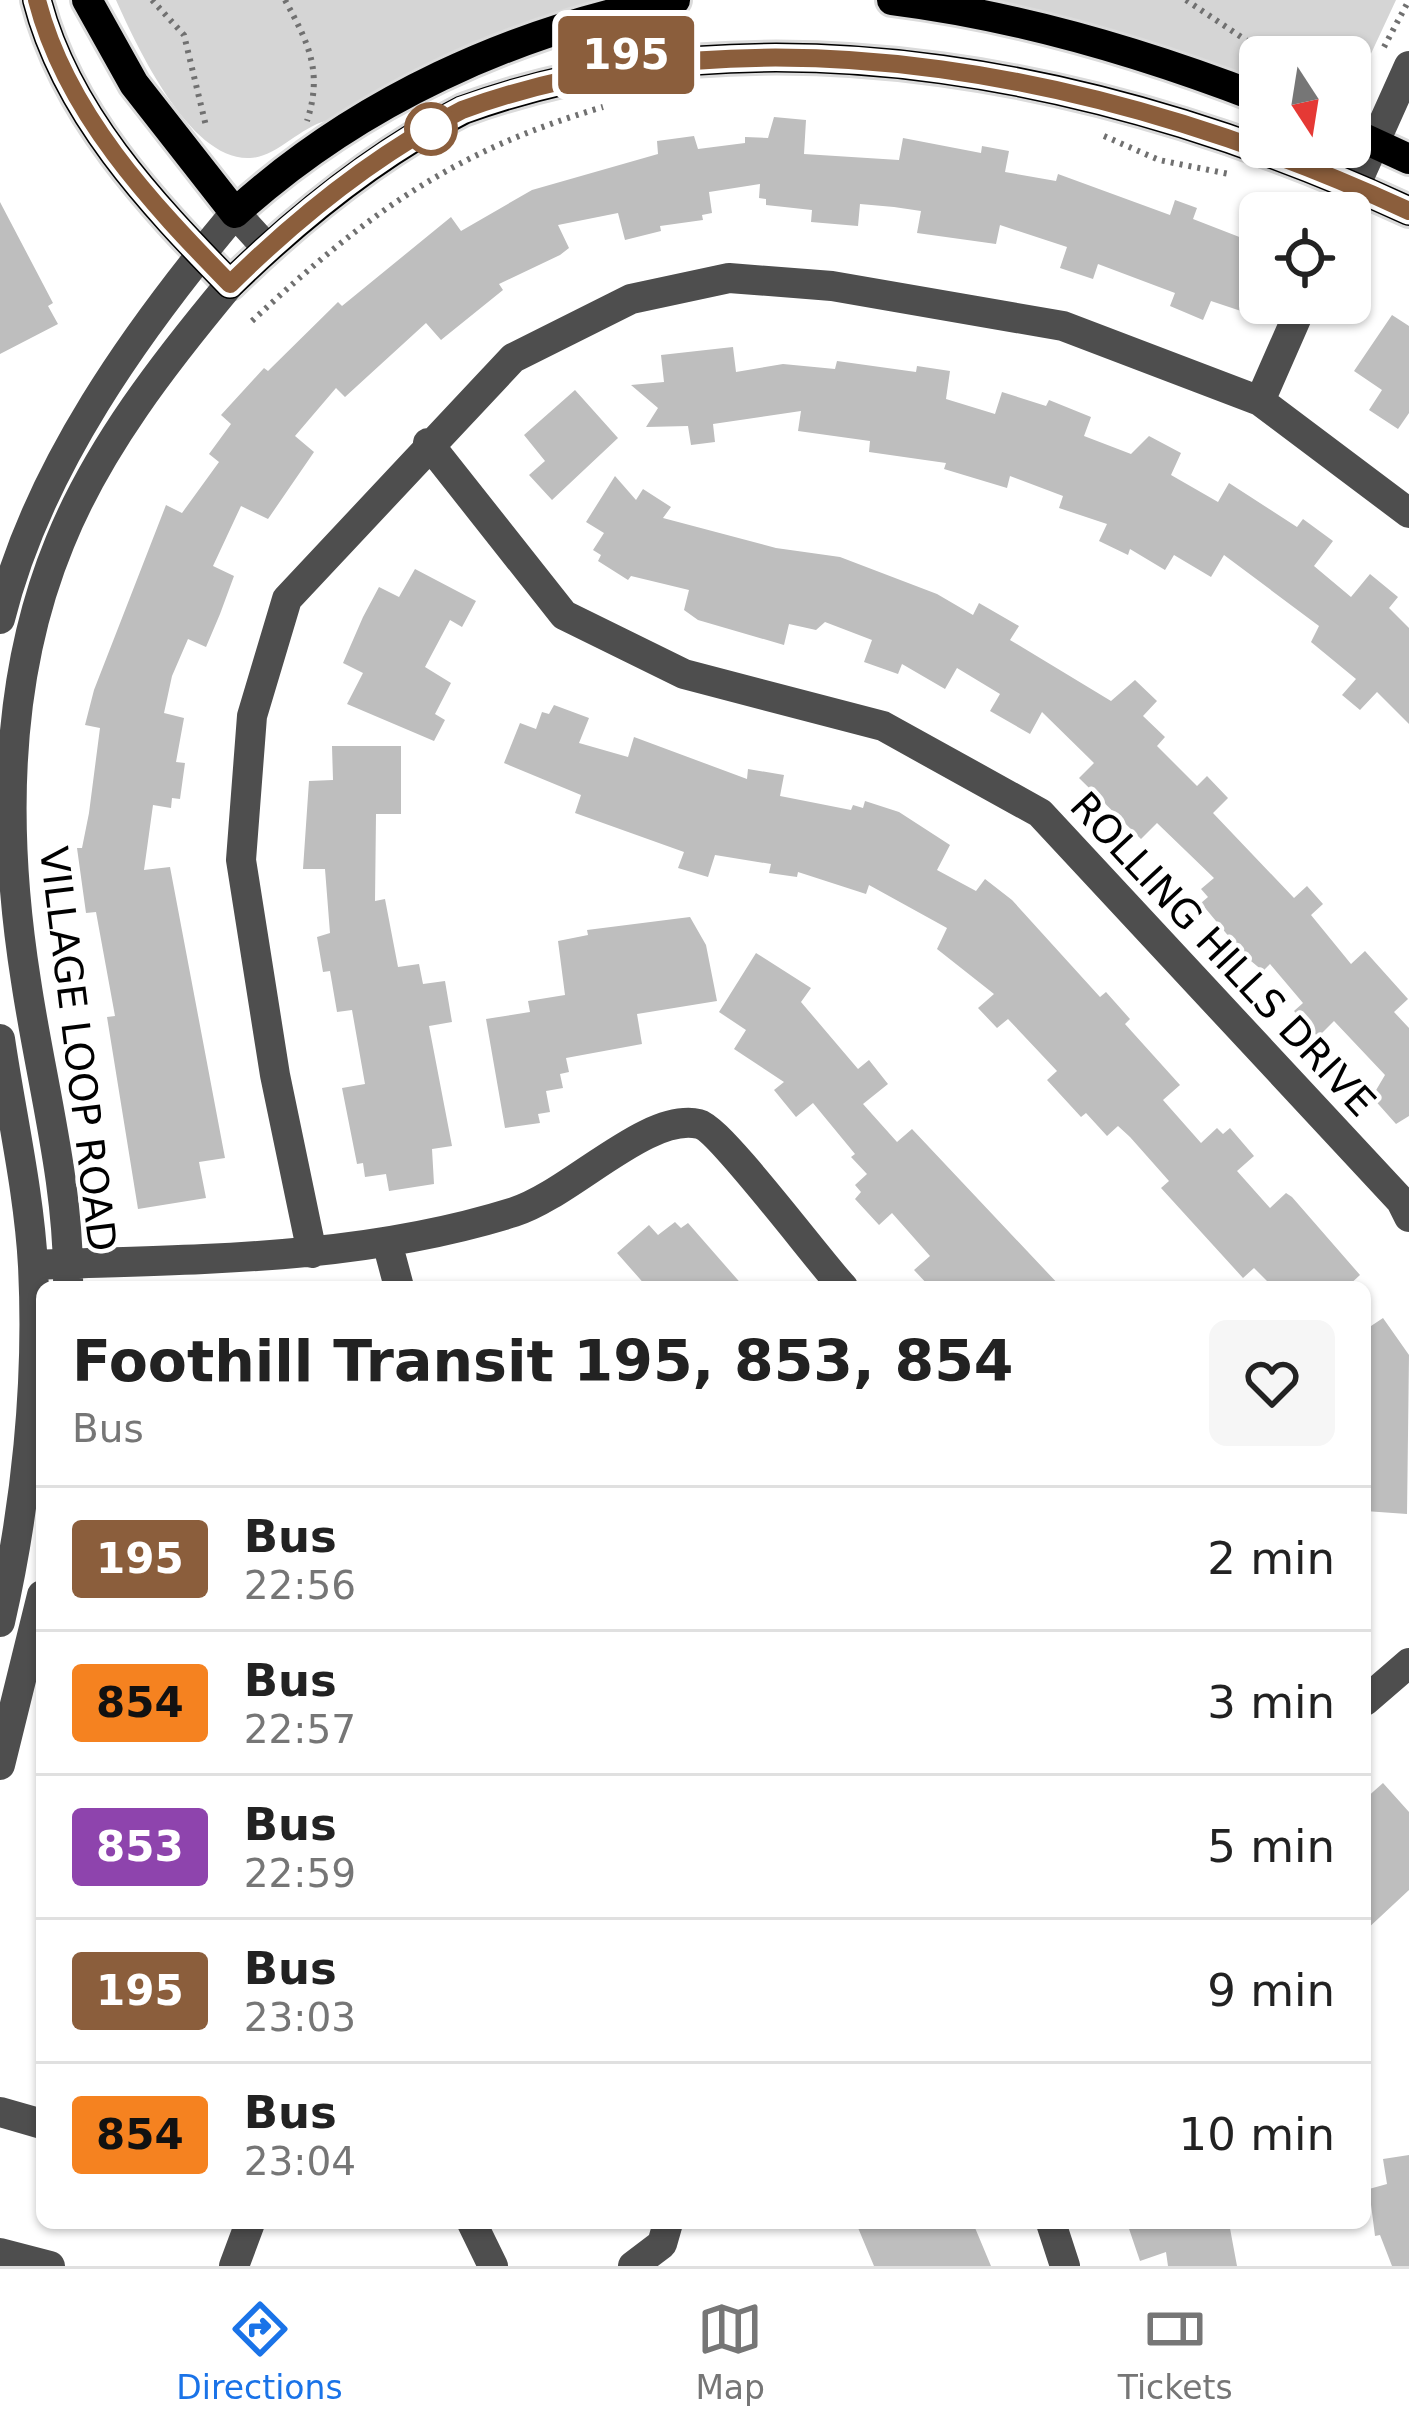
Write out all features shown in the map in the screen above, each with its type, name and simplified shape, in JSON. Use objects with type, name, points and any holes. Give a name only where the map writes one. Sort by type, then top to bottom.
[{"type":"main road","points":[[37,0],[43,24],[93,123],[171,225],[230,284]]},
{"type":"main road","points":[[87,0],[134,84],[235,213],[262,188],[387,104],[470,60],[547,31],[675,0]]},
{"type":"main road","points":[[892,0],[946,7],[1148,55],[1239,90]]},
{"type":"main road","name":"VILLAGE LOOP ROAD","points":[[230,284],[267,248],[384,158],[463,110],[549,75],[643,51],[754,39],[917,48],[1078,84],[1333,192]]},
{"type":"main road","points":[[1371,141],[1409,159]]},
{"type":"main road","name":"VILLAGE LOOP ROAD","points":[[1371,203],[1409,211]]},
{"type":"street","points":[[1371,124],[1409,67]]},
{"type":"street","points":[[0,620],[18,557],[59,468],[118,370],[200,254],[235,213],[267,248]]},
{"type":"street","points":[[312,1253],[275,1076],[242,860],[252,716],[287,599],[428,443],[513,358],[631,299],[729,278],[832,286],[1063,326],[1260,401],[1409,513]]},
{"type":"street","name":"VILLAGE LOOP ROAD","points":[[68,1275],[13,896],[8,720],[59,542],[105,453],[230,284]]},
{"type":"street","points":[[1260,401],[1294,324]]},
{"type":"street","name":"ROLLING HILLS DRIVE","points":[[428,443],[564,615],[683,674],[883,726],[1040,814],[1409,1216]]},
{"type":"street","name":"VILLAGE LOOP ROAD","points":[[0,1039],[33,1265],[26,1462],[17,1544],[0,1622]]},
{"type":"street","points":[[33,1265],[68,1275],[387,1243],[519,1210],[577,1182],[644,1133],[677,1121],[714,1129],[837,1281]]},
{"type":"street","points":[[387,1243],[397,1281]]},
{"type":"street","points":[[0,1765],[15,1639],[36,1605]]},
{"type":"street","points":[[1371,1696],[1409,1663]]},
{"type":"street","points":[[0,2112],[36,2122]]},
{"type":"street","points":[[234,2266],[248,2229]]},
{"type":"street","points":[[475,2229],[494,2266]]},
{"type":"street","points":[[1053,2229],[1064,2266]]},
{"type":"street","points":[[633,2266],[665,2234]]},
{"type":"street","points":[[0,2253],[50,2266]]},
{"type":"path","points":[[152,0],[184,35],[210,143]]},
{"type":"path","points":[[285,0],[314,56],[317,88],[305,126]]},
{"type":"path","points":[[1186,0],[1239,36]]},
{"type":"path","points":[[252,321],[384,209],[474,152],[618,102]]},
{"type":"path","points":[[1089,128],[1160,160],[1242,175]]},
{"type":"shaded area","points":[[116,0],[599,0],[458,50],[391,82],[270,153],[250,158],[228,154],[187,122],[152,72]]},
{"type":"shaded area","points":[[966,0],[1396,0],[1371,54],[1371,36],[1239,36],[1239,74],[1139,42]]},
{"type":"building","points":[[774,117],[806,120],[804,154],[899,160],[903,138],[981,153],[982,146],[1009,151],[1005,172],[1056,181],[1058,174],[1170,215],[1175,200],[1197,208],[1193,219],[1239,237],[1239,310],[1211,301],[1203,320],[1170,306],[1175,293],[1098,264],[1093,279],[1060,268],[1067,247],[1000,225],[996,244],[917,233],[921,211],[894,207],[860,204],[858,226],[811,222],[812,210],[766,205],[766,199],[759,198],[760,184],[709,192],[712,213],[702,215],[703,220],[660,226],[661,231],[625,240],[618,213],[558,225],[569,248],[560,255],[499,284],[503,290],[441,340],[426,323],[345,397],[336,388],[295,436],[314,452],[268,519],[241,506],[213,566],[234,576],[220,614],[206,647],[188,639],[172,676],[164,713],[184,718],[176,762],[185,763],[180,799],[172,798],[171,808],[153,805],[144,870],[170,867],[225,1158],[199,1162],[206,1198],[138,1209],[107,1017],[115,1016],[96,912],[86,913],[77,848],[82,848],[89,813],[100,728],[85,725],[94,690],[166,505],[182,513],[219,462],[209,454],[231,424],[221,415],[264,368],[268,371],[338,302],[342,306],[451,217],[461,231],[532,190],[658,154],[657,141],[694,136],[698,149],[745,143],[745,137],[768,138]]},
{"type":"building","points":[[0,202],[53,303],[48,306],[58,324],[0,354]]},
{"type":"building","points":[[1392,315],[1409,326],[1409,413],[1398,429],[1369,410],[1382,390],[1354,371]]},
{"type":"building","points":[[733,347],[736,372],[783,364],[835,369],[837,361],[916,372],[917,366],[950,371],[946,399],[995,414],[1002,392],[1046,406],[1049,400],[1091,417],[1084,436],[1131,454],[1149,436],[1181,453],[1171,475],[1218,502],[1229,483],[1297,527],[1303,519],[1333,541],[1314,566],[1351,597],[1370,574],[1398,597],[1389,608],[1409,628],[1409,724],[1377,692],[1360,710],[1342,695],[1356,679],[1311,642],[1319,626],[1224,555],[1211,577],[1174,555],[1165,570],[1130,549],[1128,555],[1099,541],[1107,524],[1059,508],[1063,496],[1010,476],[1007,488],[944,469],[946,463],[869,452],[870,441],[798,431],[801,411],[713,424],[715,442],[691,445],[688,426],[646,427],[658,408],[631,385],[664,382],[661,355]]},
{"type":"building","points":[[575,390],[618,438],[552,500],[529,475],[545,461],[524,435]]},
{"type":"building","points":[[615,476],[636,500],[643,489],[671,507],[663,518],[776,548],[840,557],[937,594],[973,615],[979,603],[1019,626],[1010,640],[1111,701],[1135,680],[1157,701],[1143,716],[1165,737],[1157,746],[1197,786],[1207,776],[1228,798],[1213,813],[1294,898],[1307,886],[1323,904],[1311,915],[1351,964],[1365,951],[1408,999],[1394,1012],[1409,1028],[1409,1116],[1396,1124],[1372,1097],[1385,1075],[1334,1021],[1318,1037],[1294,1011],[1303,1003],[1270,964],[1263,971],[1245,956],[1201,903],[1208,897],[1201,889],[1214,878],[1157,823],[1141,839],[1079,778],[1094,763],[1042,712],[1030,734],[990,711],[1000,694],[957,668],[945,689],[902,664],[898,674],[864,662],[872,640],[825,622],[816,630],[789,624],[784,645],[698,620],[684,610],[689,590],[631,576],[628,580],[598,561],[601,555],[593,550],[604,533],[586,522]]},
{"type":"building","points":[[415,569],[476,601],[462,627],[450,620],[425,667],[451,683],[435,714],[445,720],[434,741],[347,704],[363,673],[343,663],[363,617],[379,587],[399,597]]},
{"type":"building","points":[[554,705],[589,718],[579,743],[628,757],[634,737],[747,779],[748,769],[784,775],[780,796],[851,810],[853,805],[863,808],[865,801],[899,812],[950,845],[937,870],[976,891],[985,879],[1012,900],[1100,997],[1106,992],[1130,1019],[1125,1024],[1180,1085],[1163,1100],[1201,1143],[1217,1128],[1223,1134],[1230,1128],[1254,1156],[1237,1171],[1270,1208],[1286,1193],[1292,1197],[1360,1275],[1354,1281],[1267,1281],[1254,1268],[1243,1278],[1161,1188],[1169,1181],[1130,1137],[1118,1126],[1107,1136],[1086,1113],[1081,1117],[1047,1080],[1057,1071],[1008,1019],[997,1028],[978,1008],[994,994],[937,949],[947,928],[869,885],[866,894],[798,872],[797,877],[769,873],[771,864],[715,855],[708,877],[678,868],[684,852],[575,813],[581,795],[504,763],[520,723],[536,729],[542,712],[549,714]]},
{"type":"building","points":[[332,746],[401,746],[401,814],[376,814],[375,901],[385,899],[398,967],[419,964],[423,984],[445,981],[452,1022],[429,1026],[452,1146],[432,1149],[434,1184],[389,1191],[386,1174],[365,1177],[363,1163],[357,1164],[342,1088],[365,1084],[352,1010],[337,1012],[330,971],[323,972],[317,937],[330,933],[325,869],[303,869],[309,781],[333,780]]},
{"type":"building","points":[[690,917],[706,945],[717,1001],[637,1014],[642,1044],[566,1058],[569,1072],[560,1074],[563,1088],[546,1091],[550,1112],[538,1114],[540,1123],[505,1128],[486,1019],[530,1012],[528,1001],[565,995],[558,941],[588,935],[587,930]]},
{"type":"building","points":[[756,953],[811,988],[801,1002],[858,1069],[869,1060],[888,1084],[863,1104],[897,1142],[912,1129],[1055,1281],[924,1281],[914,1270],[930,1256],[892,1213],[879,1225],[855,1199],[861,1192],[855,1185],[867,1174],[851,1157],[855,1154],[813,1103],[796,1117],[774,1090],[784,1082],[734,1049],[746,1030],[719,1012]]},
{"type":"building","points":[[675,1222],[681,1228],[688,1223],[739,1281],[642,1281],[617,1253],[649,1225],[658,1235]]},
{"type":"building","points":[[1383,1318],[1409,1355],[1407,1514],[1371,1511],[1371,1326]]},
{"type":"building","points":[[1383,1783],[1409,1812],[1409,1890],[1371,1925],[1371,1794]]},
{"type":"building","points":[[1409,2155],[1409,2266],[1392,2266],[1380,2235],[1375,2236],[1371,2188],[1387,2184],[1383,2159]]},
{"type":"building","points":[[859,2229],[976,2229],[991,2266],[874,2266]]},
{"type":"building","points":[[1129,2229],[1230,2229],[1237,2266],[1168,2266],[1166,2252],[1140,2261]]},
{"type":"bus line","name":"195","points":[[37,0],[43,24],[93,123],[171,225],[230,284],[286,229],[384,158],[463,110],[549,75],[643,51],[754,39],[917,48],[1078,84],[1275,154],[1409,211]]}]
